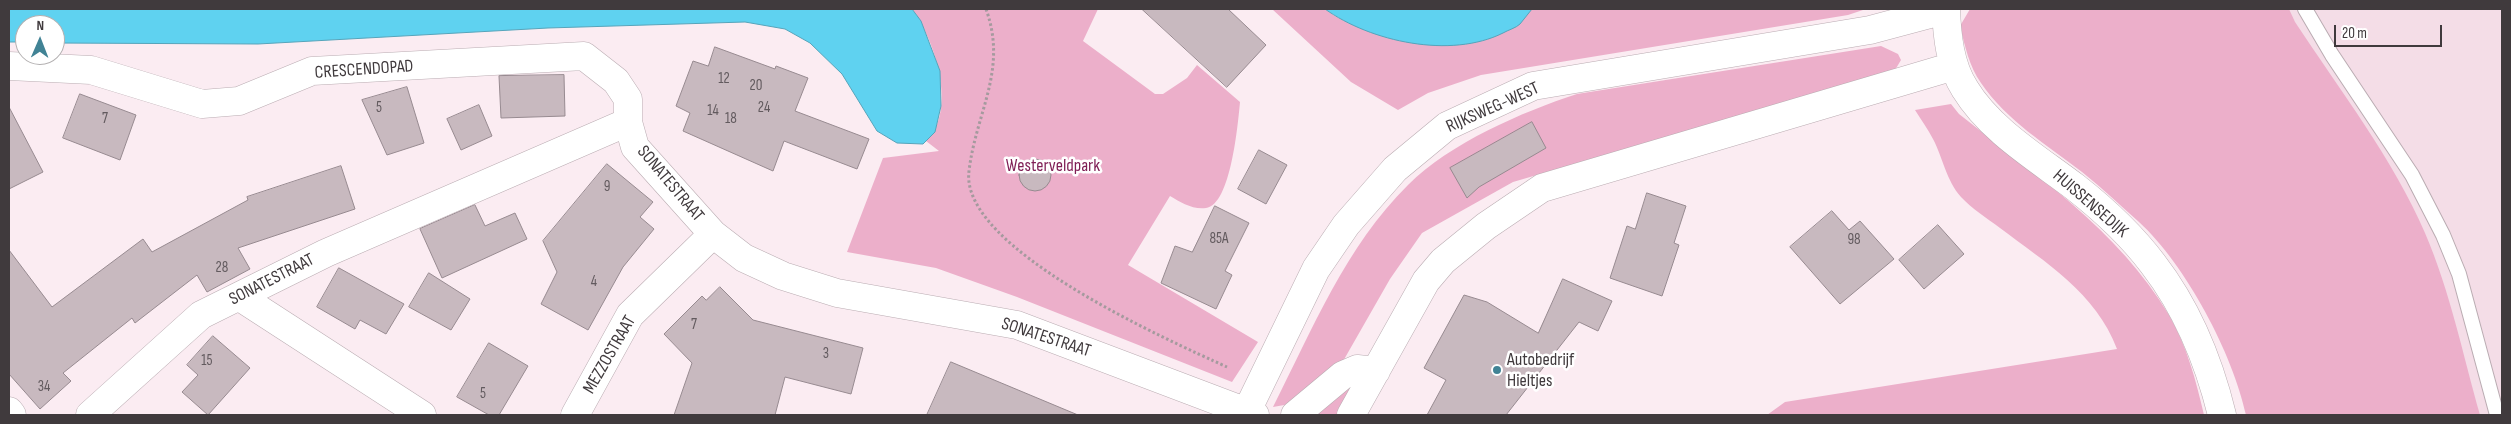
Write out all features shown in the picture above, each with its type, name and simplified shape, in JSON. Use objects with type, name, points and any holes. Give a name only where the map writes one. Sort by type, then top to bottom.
[{"type":"street","name":"RIJKSWEG-WEST","points":[[1249,414],[1316,269],[1346,225],[1395,169],[1447,126],[1534,86],[1870,30],[1946,9]]},
{"type":"street","name":"HUISSENSEDIJK","points":[[1946,9],[1950,50],[1954,66],[1964,88],[1982,112],[2084,195],[2120,228],[2153,264],[2186,314],[2216,390],[2222,415]]},
{"type":"street","name":"CRESCENDOPAD","points":[[9,66],[91,70],[202,104],[239,101],[312,71],[584,56],[616,81],[628,99],[628,122]]},
{"type":"street","points":[[1350,415],[1426,281],[1443,261],[1486,226],[1542,188],[1954,66]]},
{"type":"street","name":"SONATESTRAAT","points":[[90,415],[201,316],[326,253],[628,122],[635,147],[713,234],[744,258],[783,276],[837,293],[1017,325],[1249,414]]},
{"type":"street","name":"MEZZOSTRAAT","points":[[575,415],[630,315],[713,234]]},
{"type":"street","points":[[240,297],[422,415]]},
{"type":"street","points":[[1295,415],[1343,375],[1357,369],[1376,371]]},
{"type":"street","points":[[9,411],[12,415]]},
{"type":"lane","points":[[2305,9],[2332,55],[2412,175],[2444,235],[2461,284],[2497,415]]},
{"type":"path","points":[[986,9],[993,33],[994,69],[968,174],[973,195],[991,225],[1031,260],[1072,290],[1203,356],[1262,383]]},
{"type":"shaded area","points":[[2150,9],[2502,9],[2502,415],[2393,415]]},
{"type":"green space","name":"Westerveldpark","points":[[912,9],[1098,9],[1083,41],[1155,94],[1163,94],[1187,78],[1197,65],[1240,102],[1232,162],[1222,193],[1215,203],[1206,208],[1196,208],[1187,205],[1170,196],[1128,265],[1258,342],[1232,382],[1017,297],[936,268],[847,252],[883,158],[939,151],[926,141],[936,128],[941,112],[940,75],[928,38],[921,22]]},
{"type":"green space","points":[[1272,9],[1325,9],[1335,16],[1373,32],[1445,9],[1866,9],[1848,15],[1481,75],[1428,93],[1398,110],[1351,82]]},
{"type":"green space","points":[[1970,9],[2289,9],[2295,22],[2382,152],[2425,233],[2442,277],[2456,323],[2480,415],[2246,415],[2240,391],[2219,338],[2190,286],[2157,240],[2082,172],[2015,121],[1991,97],[1981,83],[1970,63],[1960,26]]},
{"type":"green space","points":[[1881,46],[1898,54],[1901,60],[1895,70],[1513,182],[1422,233],[1390,279],[1342,363],[1301,402],[1273,407],[1332,290],[1366,235],[1408,185],[1425,170],[1465,142],[1533,110],[1577,94]]},
{"type":"green space","points":[[1951,104],[1959,114],[2046,182],[2101,230],[2149,285],[2169,315],[2181,339],[2204,415],[1767,415],[1785,402],[2117,349],[2108,329],[2096,311],[2068,280],[1970,205],[1956,190],[1948,176],[1933,139],[1915,110]]},
{"type":"green space","points":[[1356,384],[1341,415],[1309,415],[1346,385]]},
{"type":"water","points":[[9,9],[912,9],[921,21],[940,71],[941,106],[935,132],[923,144],[897,143],[877,131],[842,74],[810,43],[785,29],[745,22],[548,28],[258,44],[65,43],[65,15],[15,15],[15,42],[9,42]]},
{"type":"water","points":[[1325,9],[1532,9],[1520,24],[1503,33],[1482,41],[1460,45],[1436,46],[1388,38],[1344,21]]},
{"type":"building","points":[[1142,9],[1228,9],[1266,45],[1227,87]]},
{"type":"building","points":[[715,47],[775,69],[776,66],[808,78],[795,111],[869,139],[857,169],[784,141],[773,171],[683,131],[690,113],[676,106],[693,61],[708,66]]},
{"type":"building","points":[[564,75],[565,116],[501,118],[499,76]]},
{"type":"building","points":[[407,87],[424,143],[387,155],[362,100]]},
{"type":"building","points":[[80,94],[136,115],[120,160],[63,138]]},
{"type":"building","points":[[479,105],[492,136],[461,150],[447,119]]},
{"type":"building","points":[[9,107],[43,172],[9,189]]},
{"type":"building","points":[[1532,122],[1546,148],[1479,187],[1467,198],[1450,168]]},
{"type":"building","points":[[1259,150],[1287,165],[1266,204],[1238,189]]},
{"type":"building","points":[[1035,159],[1046,164],[1051,175],[1046,186],[1035,191],[1024,186],[1019,175],[1024,164]]},
{"type":"building","points":[[607,164],[653,202],[640,217],[654,229],[623,267],[588,330],[541,304],[557,272],[543,241]]},
{"type":"building","points":[[341,166],[355,209],[238,248],[250,269],[207,292],[197,275],[135,323],[132,318],[63,373],[71,381],[40,409],[9,374],[9,250],[52,307],[143,239],[152,252],[248,200],[247,197]]},
{"type":"building","points":[[1647,193],[1686,206],[1674,243],[1679,245],[1662,296],[1610,278],[1627,226],[1635,229]]},
{"type":"building","points":[[475,205],[485,226],[515,213],[527,239],[442,278],[420,229]]},
{"type":"building","points":[[1215,206],[1249,223],[1225,271],[1232,275],[1216,309],[1161,283],[1175,246],[1192,252]]},
{"type":"building","points":[[1832,211],[1849,230],[1860,221],[1894,259],[1840,304],[1790,247]]},
{"type":"building","points":[[1938,225],[1964,254],[1924,289],[1899,260]]},
{"type":"building","points":[[339,268],[404,304],[386,334],[360,320],[355,329],[317,307]]},
{"type":"building","points":[[429,273],[470,299],[451,330],[409,307]]},
{"type":"building","points":[[1563,279],[1612,301],[1598,331],[1579,322],[1506,415],[1427,415],[1446,380],[1424,368],[1464,295],[1487,302],[1538,333]]},
{"type":"building","points":[[720,287],[753,320],[863,348],[851,394],[785,377],[775,415],[674,415],[692,363],[664,334],[702,296],[706,300]]},
{"type":"building","points":[[213,336],[250,368],[208,415],[182,392],[198,375],[187,365]]},
{"type":"building","points":[[489,343],[528,366],[499,415],[489,415],[457,397]]},
{"type":"building","points":[[951,362],[1078,415],[927,415]]},
{"type":"place","name":"Autobedrijf Hieltjes","points":[[1497,370]]}]
